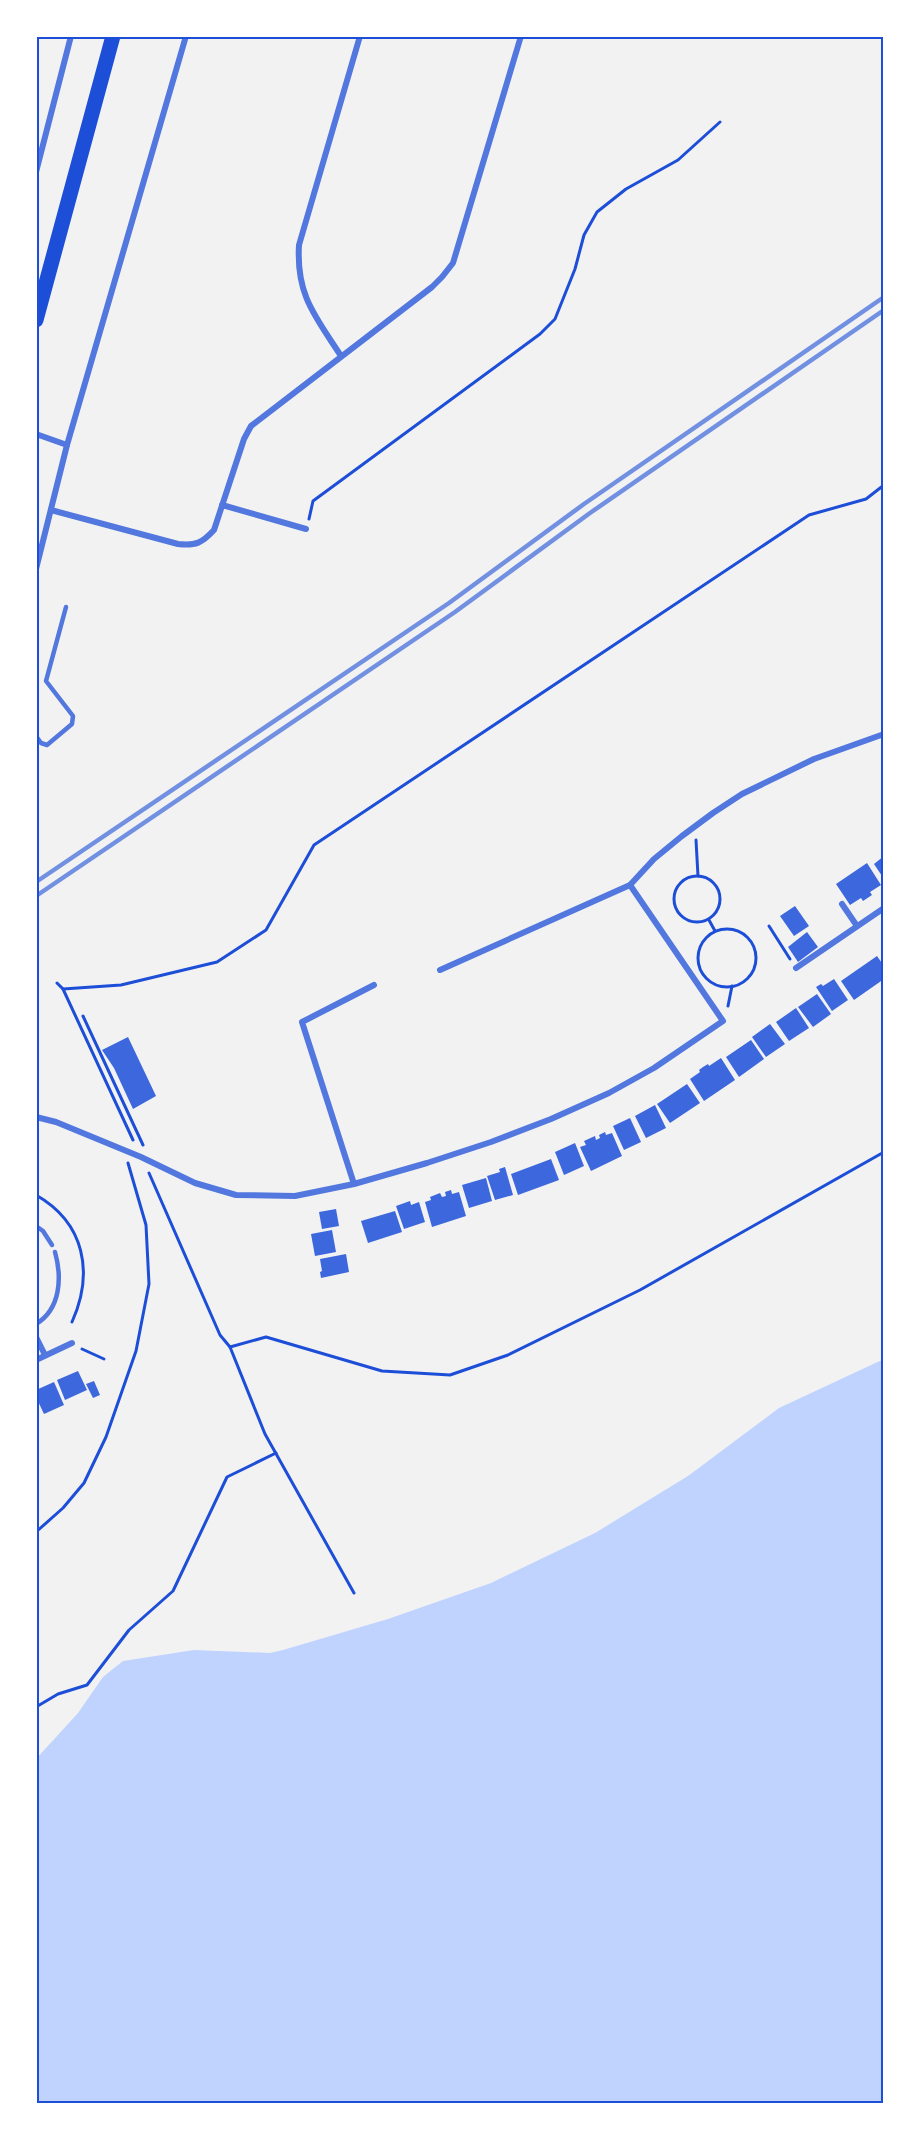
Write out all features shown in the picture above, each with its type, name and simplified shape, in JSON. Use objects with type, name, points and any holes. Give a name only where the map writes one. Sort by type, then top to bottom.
[{"type":"main road","points":[[36,320],[113,36]]},
{"type":"street","points":[[36,172],[71,36]]},
{"type":"street","points":[[36,569],[67,445],[186,36]]},
{"type":"street","points":[[341,356],[306,303],[298,264],[298,245],[360,36]]},
{"type":"street","points":[[51,510],[178,544],[193,546],[205,540],[214,530],[244,439],[251,426],[432,287],[453,263],[521,36]]},
{"type":"street","points":[[36,434],[67,445]]},
{"type":"street","points":[[222,505],[306,529]]},
{"type":"street","points":[[440,970],[630,885],[654,859],[712,813],[742,794],[814,759],[884,734]]},
{"type":"street","points":[[36,1117],[56,1122],[141,1157],[195,1183],[236,1195],[295,1196],[354,1184],[481,1145],[561,1115],[609,1093],[654,1068],[723,1021],[630,885]]},
{"type":"street","points":[[842,904],[857,926]]},
{"type":"street","points":[[796,968],[884,908]]},
{"type":"street","points":[[354,1184],[302,1022],[374,985]]},
{"type":"street","points":[[36,1337],[45,1355]]},
{"type":"street","points":[[36,1360],[75,1345]]},
{"type":"lane","points":[[36,736],[47,745],[72,724],[73,716],[46,681],[66,607]]},
{"type":"lane","points":[[36,1226],[43,1231],[51,1245]]},
{"type":"lane","points":[[36,1324],[49,1312],[59,1290],[59,1267],[55,1252]]},
{"type":"path","points":[[306,529],[313,501],[540,334],[555,319],[575,269],[584,235],[597,212],[626,189],[678,160],[720,122]]},
{"type":"path","points":[[63,989],[121,985],[217,962],[266,930],[314,845],[809,515],[866,499],[884,485]]},
{"type":"path","points":[[696,840],[698,876]]},
{"type":"path","points":[[698,876],[715,884],[720,895],[718,908],[709,920],[699,923],[688,921],[680,916],[674,907],[674,895],[680,883],[685,879],[698,876]]},
{"type":"path","points":[[709,920],[716,932]]},
{"type":"path","points":[[769,926],[796,968]]},
{"type":"path","points":[[725,929],[740,932],[749,940],[754,947],[756,963],[753,971],[740,984],[732,986],[714,984],[700,969],[699,951],[705,939],[725,929]]},
{"type":"path","points":[[57,983],[63,989],[141,1157]]},
{"type":"path","points":[[726,1013],[732,986]]},
{"type":"path","points":[[83,1016],[152,1163]]},
{"type":"path","points":[[230,1347],[266,1336],[382,1371],[450,1375],[508,1355],[640,1290],[884,1152]]},
{"type":"path","points":[[36,1532],[63,1508],[84,1483],[106,1437],[136,1351],[149,1284],[146,1225],[127,1160]]},
{"type":"path","points":[[147,1170],[220,1335],[230,1347],[265,1434],[354,1593]]},
{"type":"path","points":[[36,1195],[63,1216],[77,1237],[81,1248],[85,1274],[83,1290],[72,1322]]},
{"type":"path","points":[[75,1345],[104,1359]]},
{"type":"path","points":[[36,1707],[58,1694],[87,1685],[129,1630],[173,1591],[227,1477],[276,1453]]},
{"type":"water","points":[[884,1359],[884,2104],[36,2104],[36,1759],[78,1713],[103,1677],[123,1661],[194,1650],[270,1653],[283,1650],[388,1619],[491,1583],[595,1533],[688,1476],[779,1408]]},
{"type":"building","points":[[884,856],[884,879],[874,864]]},
{"type":"building","points":[[867,863],[881,885],[870,892],[872,895],[863,901],[861,898],[850,905],[836,884]]},
{"type":"building","points":[[795,906],[809,926],[794,936],[780,916]]},
{"type":"building","points":[[807,932],[818,947],[798,962],[788,947]]},
{"type":"building","points":[[877,956],[884,966],[884,979],[854,1000],[841,981]]},
{"type":"building","points":[[834,979],[848,1000],[832,1011],[816,987],[821,984],[823,986]]},
{"type":"building","points":[[817,994],[831,1014],[813,1027],[798,1007]]},
{"type":"building","points":[[796,1008],[809,1028],[789,1041],[776,1022]]},
{"type":"building","points":[[770,1024],[785,1044],[766,1057],[752,1037]]},
{"type":"building","points":[[128,1037],[156,1096],[133,1109],[114,1068],[102,1050]]},
{"type":"building","points":[[751,1040],[764,1059],[739,1077],[726,1057]]},
{"type":"building","points":[[721,1058],[735,1080],[704,1101],[690,1079],[703,1067]]},
{"type":"building","points":[[687,1084],[700,1103],[670,1123],[657,1104]]},
{"type":"building","points":[[655,1105],[666,1128],[646,1138],[635,1116]]},
{"type":"building","points":[[630,1118],[641,1142],[624,1150],[613,1126]]},
{"type":"building","points":[[605,1132],[606,1135],[612,1133],[622,1156],[591,1171],[580,1147],[586,1145],[584,1141],[595,1136],[596,1140]]},
{"type":"building","points":[[575,1143],[584,1166],[564,1175],[555,1152]]},
{"type":"building","points":[[551,1159],[559,1180],[518,1195],[511,1174]]},
{"type":"building","points":[[505,1167],[513,1195],[495,1200],[487,1176],[500,1172],[499,1169]]},
{"type":"building","points":[[486,1178],[492,1201],[469,1208],[462,1185]]},
{"type":"building","points":[[451,1190],[452,1194],[459,1192],[466,1216],[432,1227],[425,1202],[440,1193],[442,1197],[446,1196],[445,1192]]},
{"type":"building","points":[[410,1201],[411,1205],[419,1202],[425,1222],[404,1229],[396,1206]]},
{"type":"building","points":[[336,1209],[339,1226],[322,1229],[319,1212]]},
{"type":"building","points":[[395,1211],[402,1232],[368,1243],[361,1221]]},
{"type":"building","points":[[332,1230],[336,1252],[315,1256],[311,1234]]},
{"type":"building","points":[[346,1254],[349,1272],[321,1278],[320,1259]]},
{"type":"building","points":[[78,1371],[87,1390],[65,1400],[57,1380]]},
{"type":"building","points":[[94,1381],[100,1395],[93,1398],[86,1384]]},
{"type":"building","points":[[54,1382],[64,1405],[44,1414],[36,1397],[36,1390]]},
{"type":"railway","points":[[36,882],[449,603],[584,504],[884,297]]},
{"type":"railway","points":[[36,896],[455,612],[590,513],[884,310]]}]
